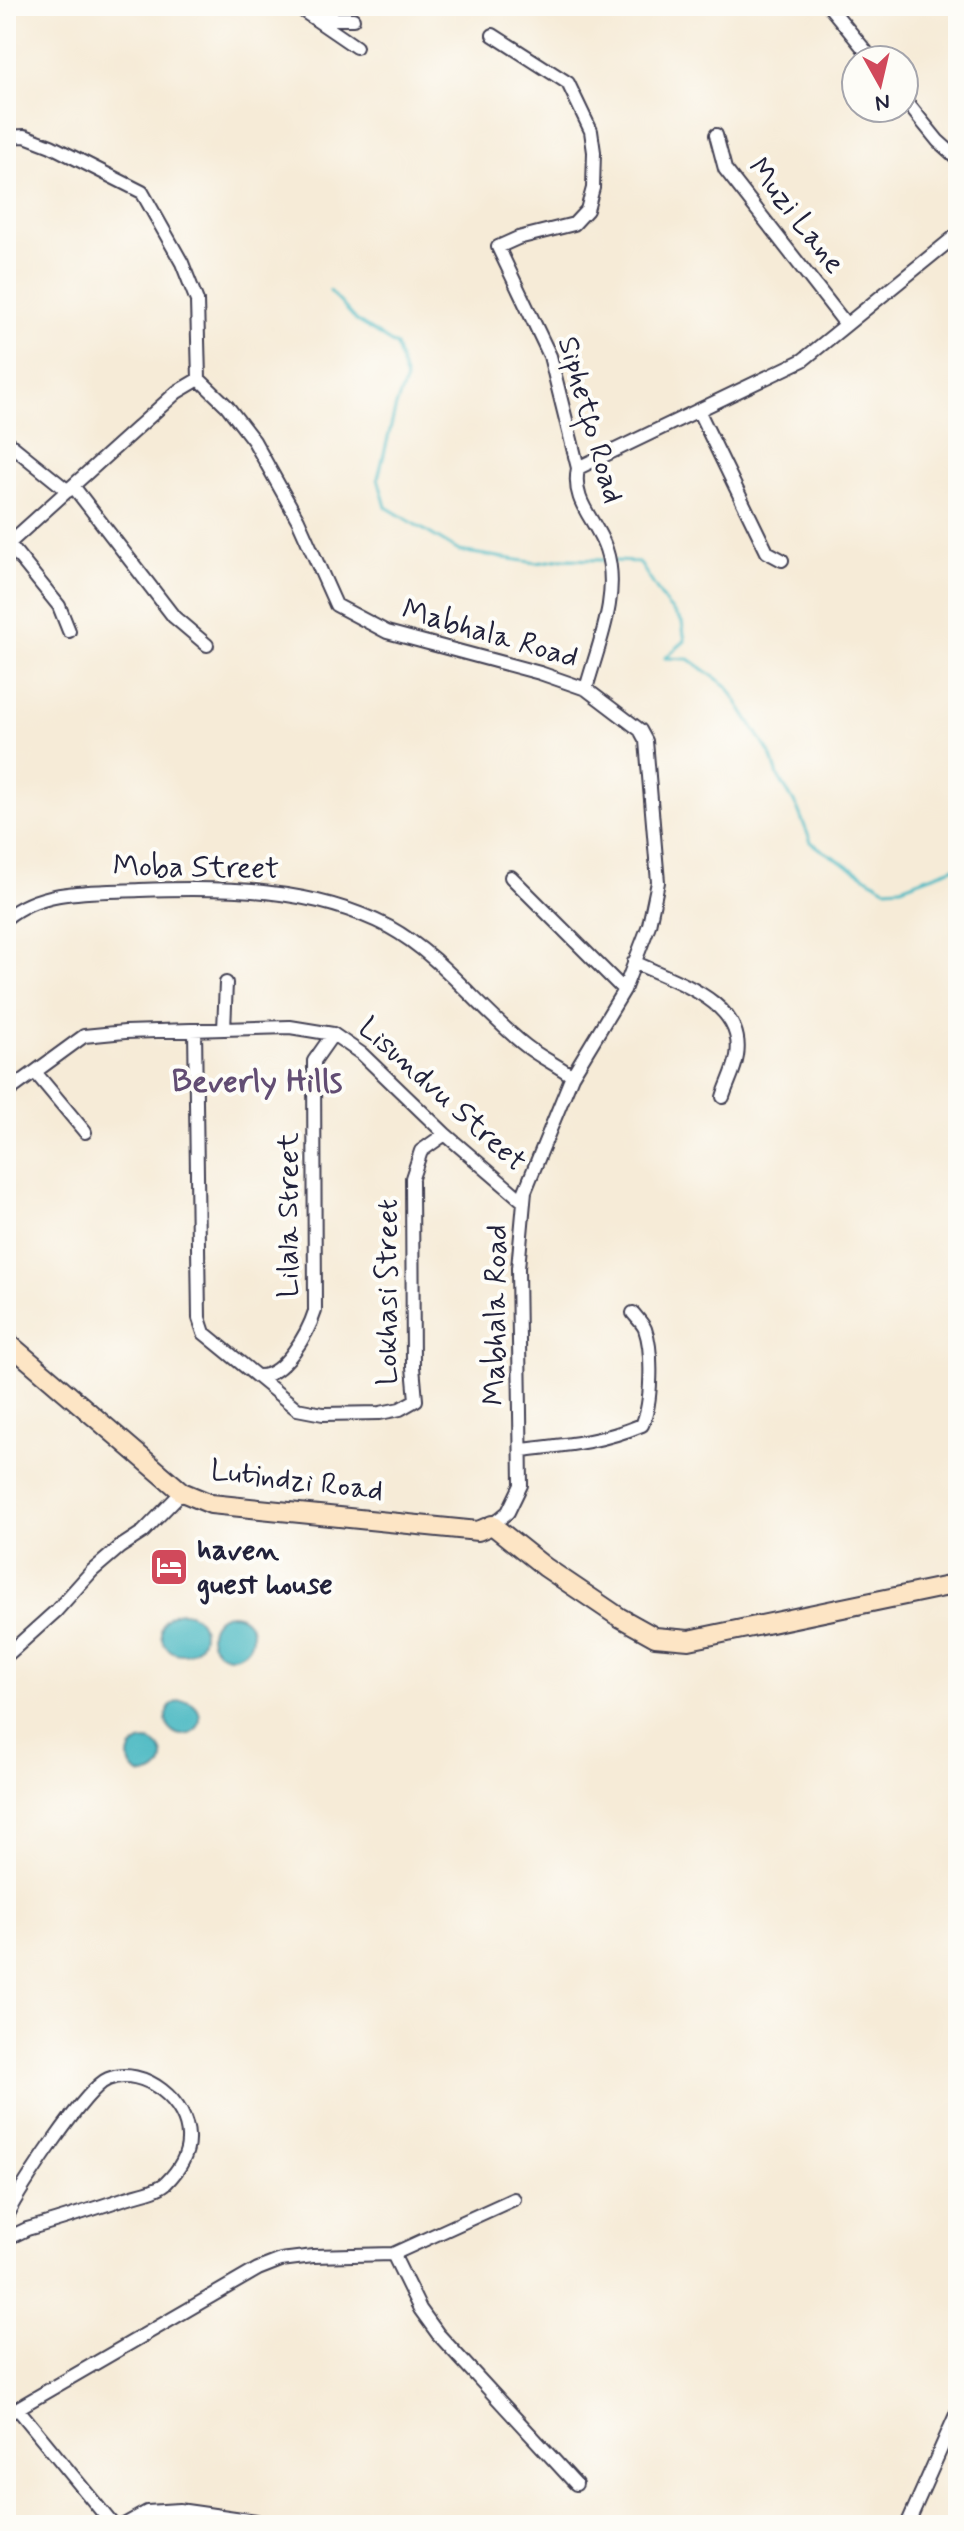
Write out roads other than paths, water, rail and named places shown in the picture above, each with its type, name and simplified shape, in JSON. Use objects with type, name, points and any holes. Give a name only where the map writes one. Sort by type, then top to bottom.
[{"type":"street","points":[[296,6],[356,47]]},
{"type":"street","points":[[829,6],[860,44]]},
{"type":"street","points":[[316,19],[353,19]]},
{"type":"street","name":"Siphetfo Road","points":[[493,35],[568,83],[591,131],[593,188],[587,210],[574,224],[518,238],[498,247],[550,356],[578,468],[575,485],[606,548],[612,591],[586,689]]},
{"type":"street","points":[[920,119],[958,159]]},
{"type":"street","name":"Muzi Lane","points":[[716,135],[725,169],[845,323]]},
{"type":"street","points":[[6,137],[25,136],[51,146],[142,192],[182,263],[197,301],[199,379],[177,392],[7,545],[59,606],[69,631]]},
{"type":"street","points":[[578,468],[803,360],[958,234]]},
{"type":"street","name":"Mabhala Road","points":[[199,379],[227,406],[254,441],[298,520],[336,605],[387,632],[540,673],[586,689],[640,730],[646,741],[658,882],[649,925],[624,990],[572,1076],[525,1191],[518,1268],[521,1485],[508,1512],[492,1525]]},
{"type":"street","points":[[699,412],[767,552],[782,560]]},
{"type":"street","points":[[6,441],[70,488],[174,617],[207,645]]},
{"type":"street","points":[[511,877],[624,990]]},
{"type":"street","name":"Moba Street","points":[[6,918],[21,906],[77,893],[236,889],[322,901],[390,928],[419,947],[528,1047],[572,1076]]},
{"type":"street","points":[[634,962],[711,999],[727,1013],[735,1032],[738,1054],[723,1097]]},
{"type":"street","points":[[224,1029],[226,983]]},
{"type":"street","name":"Lisundvu Street","points":[[6,1093],[84,1036],[290,1027],[333,1034],[362,1054],[445,1134],[524,1202]]},
{"type":"street","name":"Lokhasi Street","points":[[195,1030],[199,1318],[204,1333],[297,1409],[323,1414],[380,1413],[400,1409],[416,1400],[413,1367],[412,1178],[421,1151],[445,1134]]},
{"type":"street","name":"Lilala Street","points":[[259,1376],[278,1369],[302,1339],[315,1311],[314,1061],[333,1034]]},
{"type":"street","points":[[35,1072],[85,1132]]},
{"type":"street","points":[[521,1450],[590,1442],[642,1425],[649,1411],[648,1347],[644,1328],[633,1313]]},
{"type":"street","name":"Lutindzi Road","points":[[6,1341],[182,1492],[211,1504],[478,1531],[492,1525]]},
{"type":"street","points":[[6,1656],[56,1611],[92,1571],[143,1532],[182,1492]]},
{"type":"street","points":[[492,1525],[545,1567],[619,1617],[655,1637],[689,1640],[958,1584]]},
{"type":"street","points":[[6,2216],[61,2134],[93,2090],[103,2082],[122,2076],[149,2080],[182,2115],[188,2130],[185,2155],[163,2186],[27,2229],[6,2239]]},
{"type":"street","points":[[113,2525],[12,2412],[258,2269],[281,2260],[313,2256],[393,2254],[514,2199]]},
{"type":"street","points":[[393,2254],[420,2309],[438,2334],[576,2484]]},
{"type":"street","points":[[907,2525],[958,2410]]},
{"type":"street","points":[[124,2525],[147,2512],[179,2510],[256,2521]]},
{"type":"water","points":[[182,1612],[197,1618],[203,1633],[197,1648],[182,1654],[167,1648],[161,1633],[167,1618]]},
{"type":"water","points":[[231,1614],[246,1620],[252,1635],[246,1650],[231,1656],[216,1650],[210,1635],[216,1620]]},
{"type":"water","points":[[183,1701],[195,1706],[200,1718],[195,1730],[183,1735],[171,1730],[166,1718],[171,1706]]},
{"type":"water","points":[[146,1741],[158,1746],[163,1758],[158,1770],[146,1775],[134,1770],[129,1758],[134,1746]]},
{"type":"waterway","points":[[330,291],[357,321],[396,346],[406,380],[396,406],[378,478],[386,507],[459,551],[537,563],[561,559],[603,560]]},
{"type":"waterway","points":[[614,561],[639,562],[666,604],[682,622],[685,641],[665,658],[689,659],[727,686],[772,757],[778,776],[797,807],[811,842],[885,888],[901,887],[958,866]]},
{"type":"place","name":"haven guest house","points":[[169,1567]]},
{"type":"district","name":"Beverly Hills","points":[[257,1082]]}]
